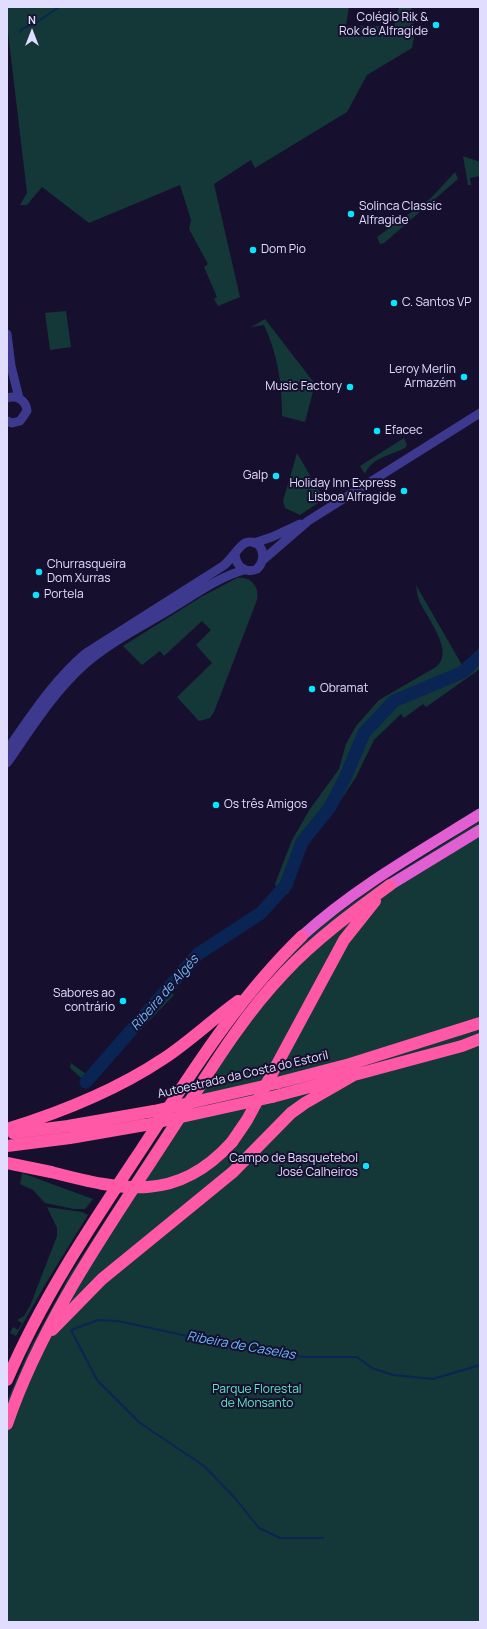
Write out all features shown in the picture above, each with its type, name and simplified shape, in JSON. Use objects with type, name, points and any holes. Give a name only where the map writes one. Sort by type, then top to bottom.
[{"type":"highway","points":[[7,1380],[34,1322],[75,1252],[204,1054],[247,995],[271,967],[302,936],[353,894],[480,814]]},
{"type":"highway","points":[[7,1424],[23,1383],[44,1337],[75,1280],[218,1059],[255,1007],[284,973],[318,940],[390,885],[480,830]]},
{"type":"highway","points":[[7,1163],[113,1186],[150,1188],[165,1185],[194,1173],[211,1163],[232,1142],[247,1120],[344,940],[374,902],[390,885]]},
{"type":"highway","points":[[7,1129],[88,1100],[124,1082],[164,1059],[247,995]]},
{"type":"highway","name":"Autoestrada da Costa do Estoril","points":[[7,1134],[68,1126],[154,1111],[277,1083],[350,1064],[480,1024]]},
{"type":"highway","points":[[7,1146],[70,1138],[144,1125],[272,1097],[462,1046],[480,1039]]},
{"type":"highway","points":[[44,1337],[102,1279],[233,1172],[291,1113],[305,1103],[352,1076]]},
{"type":"street","points":[[7,334],[12,373],[19,398],[25,404],[26,415],[16,423],[7,421]]},
{"type":"street","points":[[12,373],[7,398],[19,398]]},
{"type":"street","points":[[244,570],[237,564],[236,554],[238,548],[243,544],[254,543],[272,537],[308,521],[480,413]]},
{"type":"street","points":[[129,630],[228,576],[244,570],[253,570],[257,568],[264,559],[308,521]]},
{"type":"street","points":[[254,543],[263,551],[264,559]]},
{"type":"street","points":[[7,750],[47,694],[69,669],[223,566],[236,554]]},
{"type":"street","points":[[7,763],[53,699],[88,656]]},
{"type":"green space","points":[[7,7],[349,7],[346,26],[394,26],[399,7],[411,7],[415,32],[412,48],[367,75],[347,112],[255,168],[251,160],[214,184],[240,297],[218,306],[214,299],[217,297],[204,267],[208,264],[189,229],[191,220],[180,185],[89,223],[42,187],[27,205],[20,205],[27,193],[7,24]]},
{"type":"green space","points":[[463,156],[480,162],[480,176],[470,178],[471,185],[468,185]]},
{"type":"green space","points":[[455,172],[458,179],[384,243],[380,244],[377,237],[431,198]]},
{"type":"green space","points":[[66,311],[71,347],[50,350],[45,313]]},
{"type":"green space","points":[[265,319],[315,384],[305,422],[282,416],[280,381],[273,347],[264,325],[251,327]]},
{"type":"green space","points":[[404,438],[407,445],[405,448],[372,464],[365,474],[360,466]]},
{"type":"green space","points":[[297,453],[324,499],[300,515],[285,508],[283,501]]},
{"type":"green space","points":[[237,578],[246,579],[253,583],[256,587],[258,595],[257,600],[214,712],[210,718],[199,721],[177,697],[212,663],[196,645],[211,630],[202,621],[164,656],[160,651],[142,665],[123,646],[201,597]]},
{"type":"green space","points":[[416,585],[462,665],[480,648],[480,669],[426,707],[423,704],[404,718],[401,714],[374,740],[356,777],[333,812],[307,846],[289,892],[280,900],[275,884],[292,840],[310,809],[339,769],[346,744],[356,726],[379,700],[436,667],[441,661],[443,653],[438,634],[419,600]]},
{"type":"green space","name":"Parque Florestal de Monsanto","points":[[480,821],[480,1622],[7,1622],[7,1401],[29,1350],[69,1276],[196,1080],[239,1017],[294,951],[324,924],[370,890]]},
{"type":"green space","points":[[271,897],[274,904],[259,917],[202,954],[172,988],[169,985],[196,952],[255,913]]},
{"type":"green space","points":[[167,989],[174,995],[88,1084],[70,1068],[71,1063],[87,1075]]},
{"type":"green space","points":[[22,1173],[93,1199],[85,1209],[74,1209],[45,1203],[33,1190],[20,1184]]},
{"type":"green space","points":[[47,1207],[82,1212],[88,1215],[46,1283],[16,1336],[10,1333],[13,1327],[18,1330],[22,1323],[17,1320],[24,1316],[30,1306],[57,1236],[57,1228]]},
{"type":"waterway","points":[[20,32],[22,29],[34,24],[59,7]]},
{"type":"waterway","name":"Ribeira de Algés","points":[[86,1082],[198,954],[261,913],[286,885],[302,842],[330,807],[345,778],[364,733],[394,701],[463,672],[480,656]]},
{"type":"waterway","name":"Ribeira de Caselas","points":[[323,1538],[280,1538],[259,1528],[235,1498],[204,1466],[140,1423],[97,1380],[71,1330],[98,1320],[118,1321],[256,1351],[305,1357],[357,1357],[372,1368],[393,1375],[433,1379],[480,1365]]},
{"type":"place","name":"Colégio Rik & Rok de Alfragide","points":[[436,25]]},
{"type":"place","name":"Solinca Classic Alfragide","points":[[351,214]]},
{"type":"place","name":"Dom Pio","points":[[253,250]]},
{"type":"place","name":"C. Santos VP","points":[[394,303]]},
{"type":"place","name":"Leroy Merlin Armazém","points":[[464,377]]},
{"type":"place","name":"Music Factory","points":[[350,387]]},
{"type":"place","name":"Efacec","points":[[377,431]]},
{"type":"place","name":"Galp","points":[[276,476]]},
{"type":"place","name":"Holiday Inn Express Lisboa Alfragide","points":[[404,491]]},
{"type":"place","name":"Churrasqueira Dom Xurras","points":[[39,572]]},
{"type":"place","name":"Portela","points":[[36,595]]},
{"type":"place","name":"Obramat","points":[[312,689]]},
{"type":"place","name":"Os três Amigos","points":[[216,805]]},
{"type":"place","name":"Sabores ao contrário","points":[[123,1001]]},
{"type":"place","name":"Campo de Basquetebol José Calheiros","points":[[366,1166]]}]
